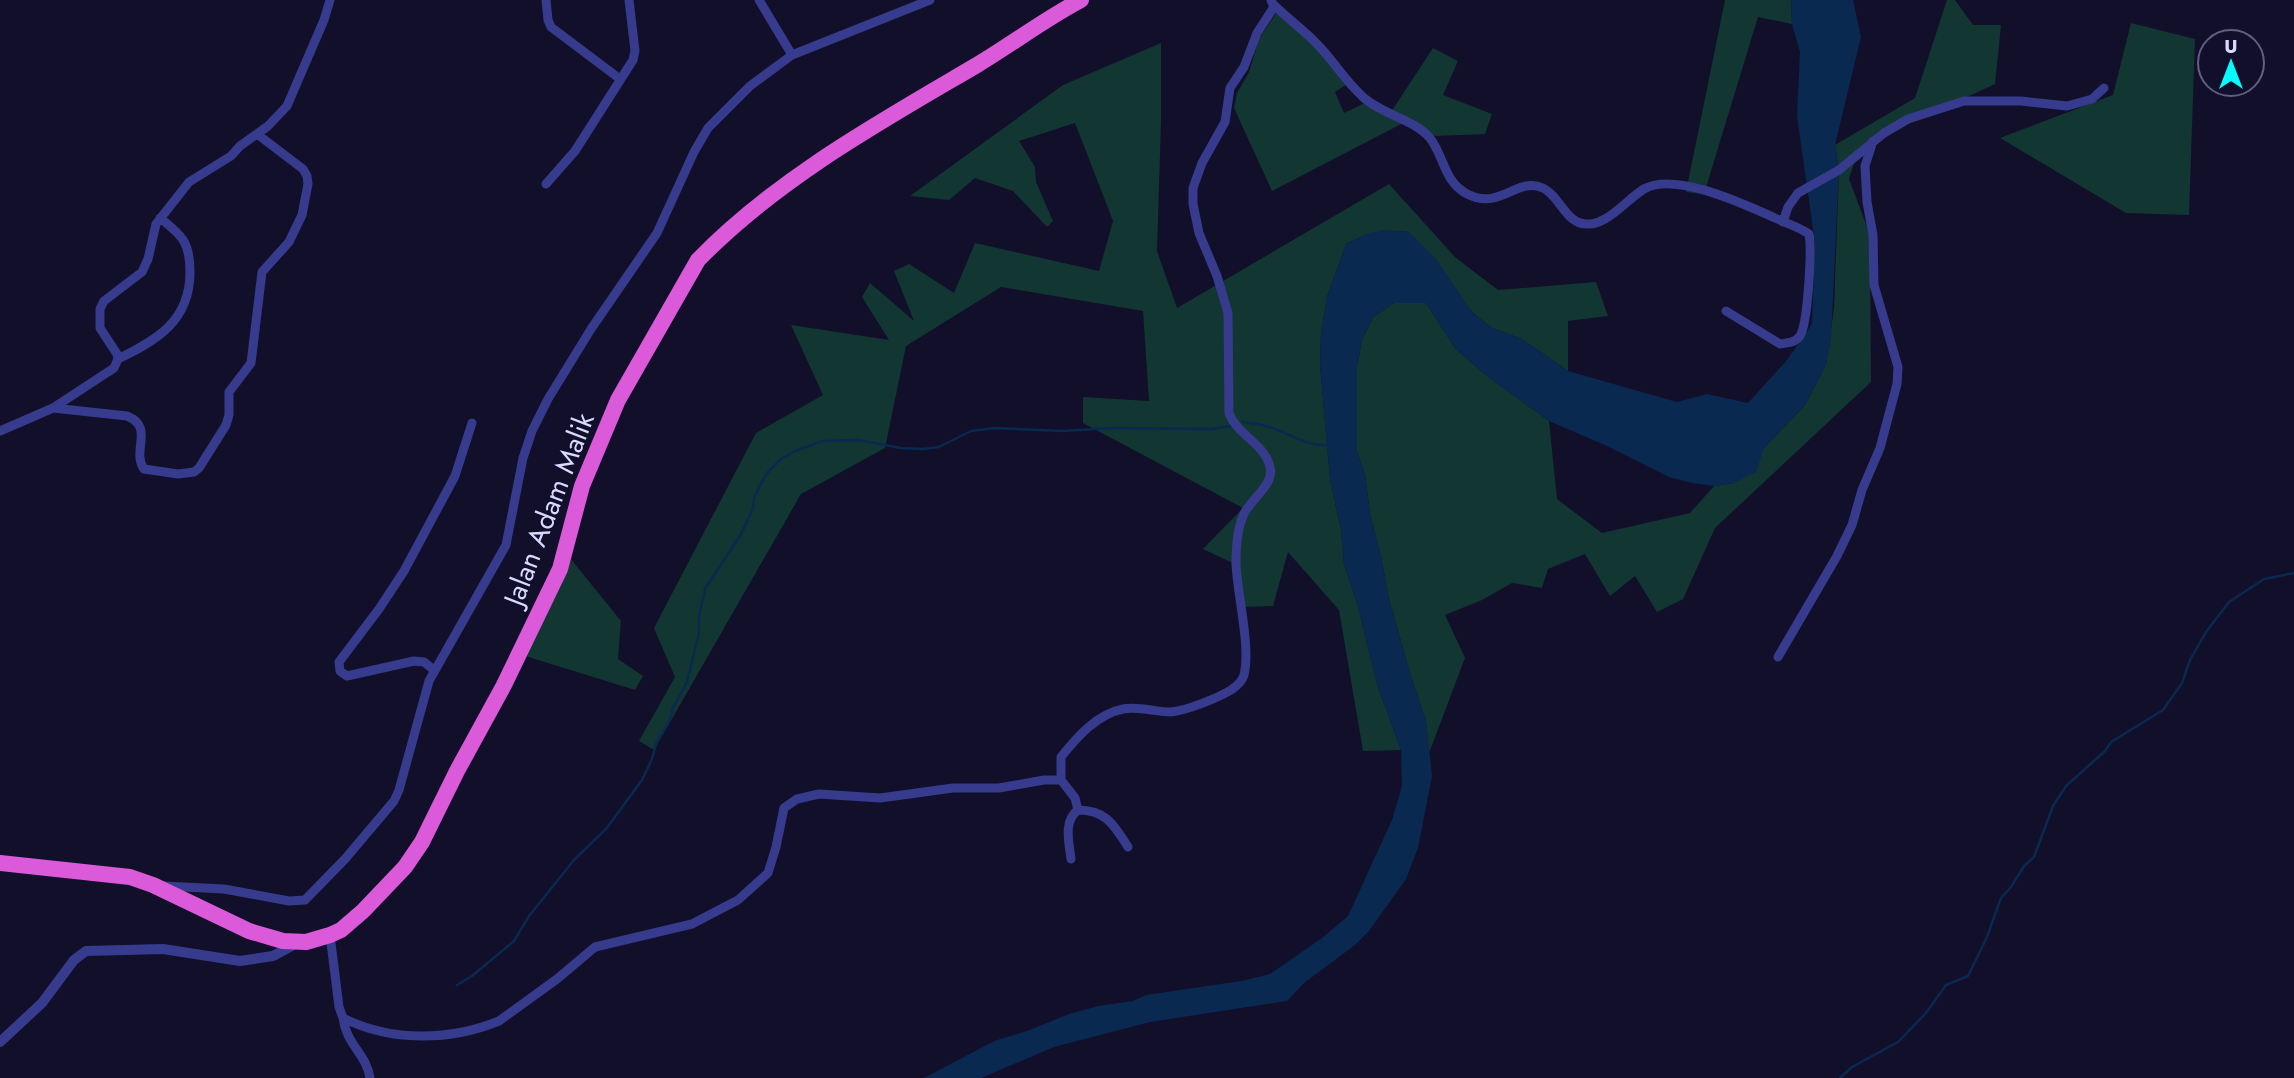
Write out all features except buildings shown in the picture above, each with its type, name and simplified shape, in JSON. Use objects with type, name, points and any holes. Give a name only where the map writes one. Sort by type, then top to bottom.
[{"type":"highway","name":"Jalan Adam Malik","points":[[0,863],[116,875],[153,885],[250,930],[284,942],[297,943],[341,930],[384,891],[422,842],[504,685],[560,569],[582,486],[618,400],[698,260],[714,243],[776,193],[843,145],[1082,0]]},
{"type":"street","points":[[118,359],[100,328],[100,309],[104,301],[142,272],[160,218],[189,182],[231,156],[288,106],[330,0]]},
{"type":"street","points":[[546,0],[551,27],[620,79]]},
{"type":"street","points":[[546,184],[575,151],[635,56],[629,0]]},
{"type":"street","points":[[759,0],[792,55]]},
{"type":"street","points":[[153,885],[224,889],[294,901],[305,900],[345,859],[394,801],[403,779],[417,718],[434,670],[506,545],[523,458],[529,438],[548,399],[591,329],[651,244],[708,128],[750,86],[792,55],[930,0]]},
{"type":"street","points":[[1079,810],[1075,799],[1061,780],[1062,757],[1082,734],[1108,715],[1132,708],[1178,710],[1229,691],[1238,685],[1244,674],[1244,632],[1237,567],[1239,528],[1244,512],[1270,479],[1271,473],[1270,465],[1260,449],[1232,421],[1229,413],[1228,313],[1199,233],[1193,204],[1193,188],[1202,163],[1225,122],[1230,88],[1244,67],[1273,2],[1315,41],[1362,97],[1426,134],[1433,142],[1450,178],[1467,194],[1483,199],[1495,199],[1534,185],[1549,192],[1578,223],[1589,225],[1601,221],[1650,187],[1675,185],[1731,197],[1806,232],[1810,238],[1807,301],[1800,335],[1787,344],[1780,344],[1726,311]]},
{"type":"street","points":[[1783,222],[1788,207],[1798,193],[1839,170],[1872,141],[1908,119],[1964,101],[2021,101],[2067,106],[2092,99],[2104,88]]},
{"type":"street","points":[[53,408],[134,419],[142,429],[140,462],[144,469],[184,474],[199,468],[226,425],[229,392],[251,363],[262,272],[289,242],[300,222],[306,197],[308,184],[303,169],[257,134]]},
{"type":"street","points":[[1778,656],[1837,556],[1852,525],[1862,490],[1880,448],[1897,384],[1898,367],[1874,285],[1873,236],[1864,166],[1872,141]]},
{"type":"street","points":[[0,430],[53,408],[114,368],[118,359],[179,317],[185,305],[190,282],[189,249],[180,235],[160,218]]},
{"type":"street","points":[[434,670],[424,662],[414,661],[347,676],[340,671],[339,662],[404,571],[455,476],[472,424]]},
{"type":"street","points":[[343,1018],[390,1034],[407,1036],[464,1031],[499,1021],[557,979],[595,947],[692,924],[738,900],[768,873],[784,808],[788,803],[807,795],[830,794],[880,799],[946,788],[999,788],[1044,779],[1061,780]]},
{"type":"street","points":[[1079,810],[1100,813],[1112,823],[1128,847]]},
{"type":"street","points":[[1071,859],[1069,821],[1079,810]]},
{"type":"street","points":[[330,935],[339,1007],[348,1037],[368,1067],[370,1078]]},
{"type":"street","points":[[0,1042],[42,1003],[74,960],[86,951],[163,949],[240,961],[273,956],[297,943]]},
{"type":"green space","points":[[1725,0],[1791,0],[1792,24],[1758,17],[1704,194],[1686,192]]},
{"type":"green space","points":[[1947,0],[1955,0],[1973,25],[2001,25],[1995,84],[1969,96],[1903,117],[1859,148],[1849,179],[1872,240],[1871,382],[1715,528],[1683,599],[1657,612],[1635,576],[1610,596],[1585,554],[1548,569],[1542,588],[1512,583],[1482,600],[1445,615],[1465,658],[1429,753],[1426,721],[1389,599],[1370,514],[1365,474],[1357,452],[1357,366],[1362,340],[1373,317],[1394,303],[1426,303],[1455,348],[1487,376],[1549,421],[1557,499],[1602,533],[1690,513],[1714,486],[1734,483],[1805,405],[1826,365],[1834,308],[1839,170],[1835,145],[1915,98]]},
{"type":"green space","points":[[1281,6],[1352,81],[1335,92],[1344,113],[1369,101],[1391,112],[1433,48],[1458,61],[1443,95],[1492,114],[1485,134],[1435,136],[1407,121],[1272,191],[1234,108],[1237,93],[1249,72],[1259,39]]},
{"type":"green space","points":[[2131,23],[2195,39],[2189,215],[2126,213],[2000,138],[2113,95]]},
{"type":"green space","points":[[1161,43],[1157,251],[1177,308],[1389,184],[1455,257],[1498,290],[1596,282],[1608,316],[1568,321],[1568,371],[1522,339],[1492,328],[1472,312],[1409,232],[1376,233],[1346,244],[1327,297],[1321,333],[1320,365],[1330,479],[1341,530],[1344,564],[1358,606],[1377,684],[1401,750],[1363,751],[1339,610],[1288,552],[1273,606],[1239,607],[1237,565],[1203,549],[1243,508],[1083,423],[1083,397],[1149,401],[1143,311],[1001,287],[906,346],[885,448],[801,494],[654,750],[639,741],[675,677],[654,628],[756,433],[823,395],[791,325],[889,340],[862,297],[870,283],[914,321],[894,271],[909,264],[954,293],[975,243],[1099,271],[1113,221],[1075,123],[1019,141],[1035,167],[1036,182],[1053,221],[1047,227],[1013,191],[975,178],[949,200],[910,196],[1063,85]]},
{"type":"green space","points":[[566,553],[621,621],[618,659],[643,676],[635,690],[519,654]]},
{"type":"water","points":[[1791,0],[1853,0],[1861,37],[1835,145],[1839,170],[1831,340],[1826,365],[1805,405],[1764,448],[1756,472],[1734,483],[1714,486],[1669,477],[1549,421],[1487,376],[1455,348],[1426,303],[1394,303],[1373,317],[1362,340],[1357,366],[1357,452],[1365,474],[1370,514],[1389,599],[1426,721],[1432,776],[1418,848],[1406,879],[1369,931],[1355,945],[1304,983],[1287,1001],[1150,1022],[1054,1047],[981,1078],[924,1078],[994,1041],[1069,1014],[1133,1001],[1146,995],[1270,974],[1322,938],[1348,916],[1392,820],[1402,786],[1401,750],[1377,684],[1358,606],[1344,564],[1341,530],[1330,479],[1320,365],[1321,333],[1327,297],[1346,244],[1366,234],[1384,230],[1409,232],[1436,259],[1472,312],[1492,328],[1522,339],[1568,371],[1677,402],[1707,394],[1748,403],[1787,360],[1812,324],[1815,243],[1797,116],[1800,52],[1792,24]]},
{"type":"waterway","points":[[1242,422],[1259,424],[1308,443],[1329,445]]},
{"type":"waterway","points":[[457,985],[514,941],[529,916],[574,860],[606,829],[642,780],[656,744],[687,682],[699,633],[699,617],[705,589],[741,534],[753,509],[754,498],[767,473],[781,459],[823,441],[858,440],[923,449],[939,447],[971,431],[995,428],[1062,431],[1114,428],[1211,429],[1230,426]]},
{"type":"waterway","points":[[1840,1078],[1852,1067],[1898,1042],[1926,1013],[1946,985],[1968,976],[1987,937],[2001,898],[2024,866],[2034,857],[2053,806],[2066,786],[2105,751],[2111,742],[2163,710],[2182,683],[2190,660],[2206,632],[2229,602],[2264,579],[2294,573]]}]
